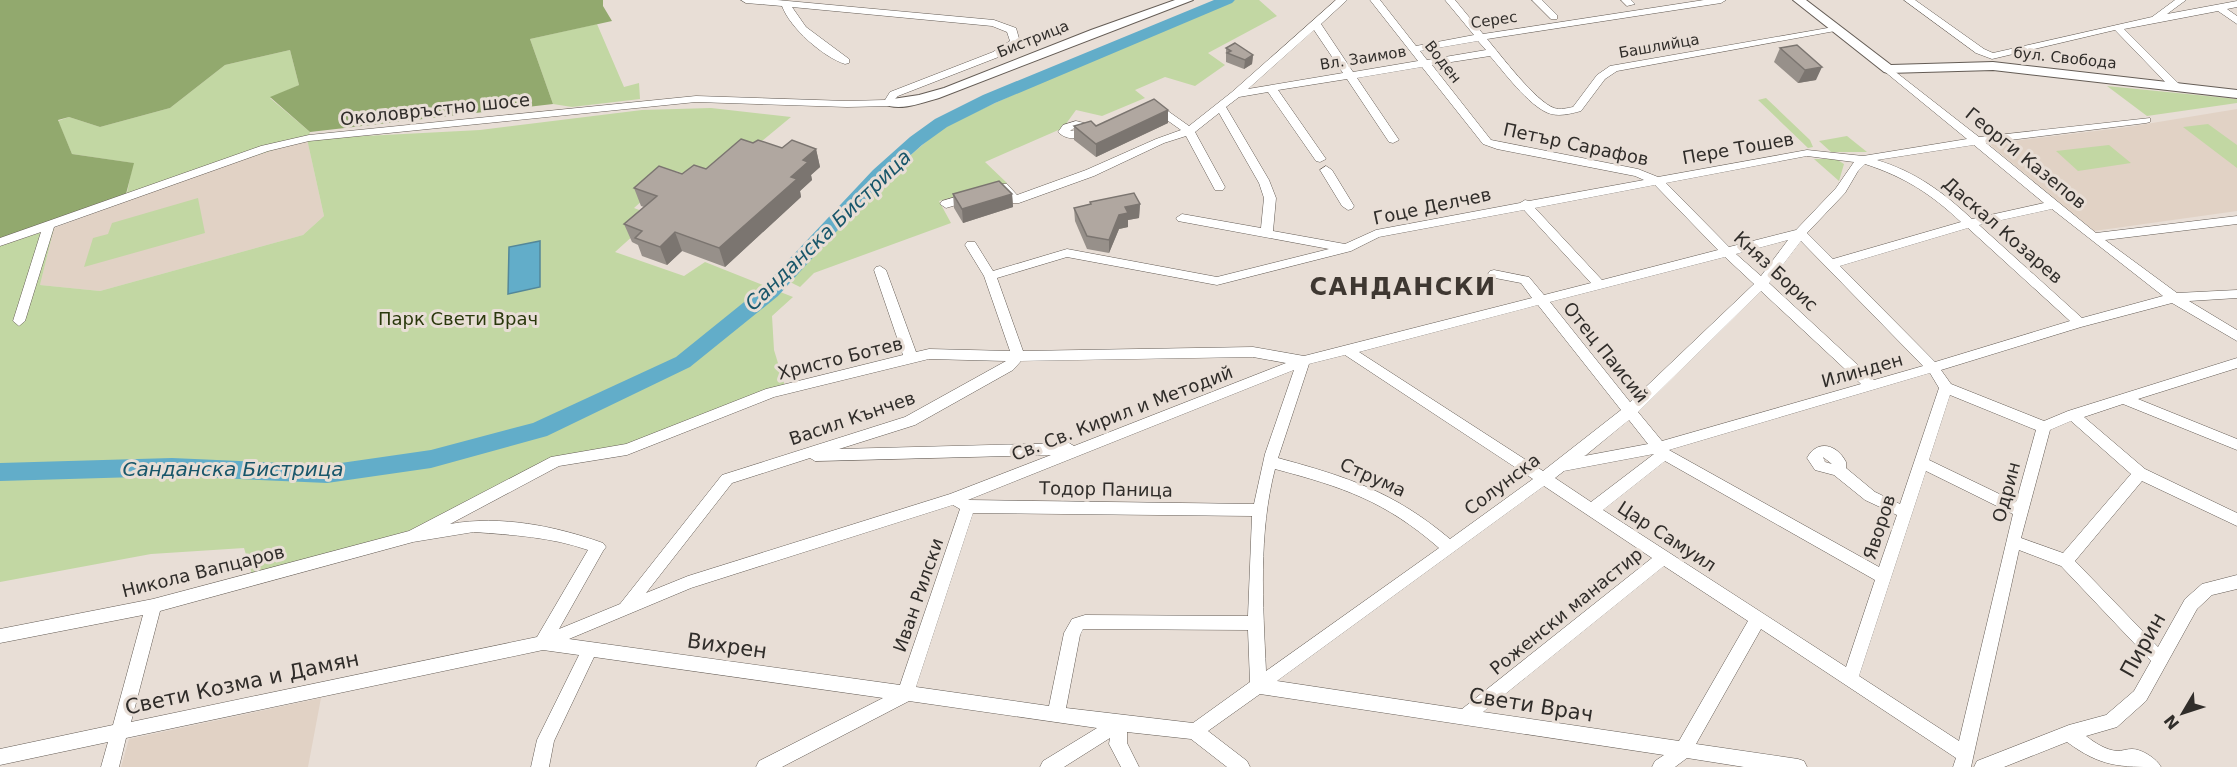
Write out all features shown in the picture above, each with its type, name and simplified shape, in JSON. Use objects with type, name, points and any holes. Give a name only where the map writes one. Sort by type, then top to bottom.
[{"type":"street","points":[[746,0],[994,23],[1011,30],[1015,42],[997,54],[894,94],[890,98],[891,103]]},
{"type":"street","points":[[869,11],[874,3],[882,0]]},
{"type":"street","name":"Бистрица","points":[[891,103],[919,100],[951,89],[1138,15],[1187,0]]},
{"type":"street","points":[[946,204],[1003,187],[1016,200],[1090,173],[1160,141],[1188,131],[1221,107],[1342,0]]},
{"type":"street","name":"Воден","points":[[1375,0],[1487,142]]},
{"type":"street","name":"Башлийца","points":[[1450,0],[1520,84],[1547,108],[1562,112],[1577,109],[1601,77],[1614,68],[1835,28]]},
{"type":"street","points":[[1537,0],[1554,17]]},
{"type":"street","name":"Георги Казепов","points":[[1799,0],[1978,141],[2094,237],[2174,298],[2237,336]]},
{"type":"street","points":[[1910,0],[1986,54],[2001,54],[2117,27],[2237,4]]},
{"type":"street","points":[[2153,20],[2181,0]]},
{"type":"street","name":"Серес","points":[[1414,49],[1480,36],[1714,1]]},
{"type":"street","points":[[786,4],[788,13],[797,23],[845,61]]},
{"type":"street","points":[[2219,7],[2237,21]]},
{"type":"street","points":[[1315,23],[1352,75],[1393,141]]},
{"type":"street","points":[[2117,27],[2175,86]]},
{"type":"street","name":"Вл. Заимов","points":[[1236,94],[1494,52]]},
{"type":"street","name":"бул. Свобода","points":[[1888,69],[1993,66],[2237,94]]},
{"type":"street","points":[[1271,87],[1348,206]]},
{"type":"street","name":"Околовръстно шосе","points":[[0,242],[265,148],[309,138],[696,99],[847,104],[891,103]]},
{"type":"street","points":[[1139,107],[1149,102],[1188,131],[1219,187]]},
{"type":"street","points":[[1221,107],[1270,198],[1267,234]]},
{"type":"street","name":"Пере Тошев","points":[[1657,181],[1807,153],[1863,159],[1978,141],[2146,120]]},
{"type":"street","name":"Петър Сарафов","points":[[1487,142],[1497,146],[1638,173],[1657,181]]},
{"type":"street","name":"Даскал Козарев","points":[[1863,159],[1893,169],[1938,194],[2080,322]]},
{"type":"street","name":"Солунска","points":[[1195,730],[1450,548],[1630,411],[1762,283],[1800,233],[1841,190],[1853,169],[1863,159]]},
{"type":"street","name":"Гоце Делчев","points":[[990,276],[1067,253],[1217,281],[1347,248],[1376,234],[1525,204],[1657,181]]},
{"type":"street","name":"Княз Борис","points":[[1657,181],[1726,251],[1872,386]]},
{"type":"street","points":[[1525,204],[1599,284]]},
{"type":"street","points":[[1831,264],[1970,223],[2055,204]]},
{"type":"street","points":[[1182,218],[1347,248]]},
{"type":"street","points":[[2094,237],[2237,220]]},
{"type":"street","points":[[19,321],[49,225]]},
{"type":"street","points":[[1800,233],[1932,368],[1946,388],[2044,427],[2073,415],[2237,363]]},
{"type":"street","name":"Св. Св. Кирил и Методий","points":[[542,643],[688,583],[961,503],[1077,449],[1304,361],[1800,233]]},
{"type":"street","points":[[971,245],[990,276],[1018,356]]},
{"type":"street","points":[[880,270],[911,358]]},
{"type":"street","name":"Отец Паисий","points":[[1494,273],[1525,280],[1662,450]]},
{"type":"street","name":"Илинден","points":[[1558,467],[1662,450],[2080,322],[2174,298],[2237,294]]},
{"type":"street","name":"Цар Самуил","points":[[1347,350],[1850,679],[1964,761]]},
{"type":"street","name":"Христо Ботев","points":[[413,536],[556,461],[627,449],[771,393],[929,354],[1018,356],[1253,352],[1304,361]]},
{"type":"street","name":"Васил Кънчев","points":[[626,608],[727,479],[910,421],[1008,367],[1018,356]]},
{"type":"street","points":[[1258,686],[1255,623],[1260,510],[1271,462],[1304,361]]},
{"type":"street","name":"Яворов","points":[[1850,679],[1946,388]]},
{"type":"street","points":[[2123,399],[2237,445]]},
{"type":"street","points":[[2073,415],[2140,473],[2237,520]]},
{"type":"street","name":"Одрин","points":[[1964,761],[2013,541],[2044,427]]},
{"type":"street","points":[[799,456],[1077,449]]},
{"type":"street","points":[[1592,510],[1662,450],[1883,577]]},
{"type":"street","name":"Струма","points":[[1271,462],[1335,480],[1377,498],[1412,517],[1450,548]]},
{"type":"street","points":[[1921,462],[2021,511]]},
{"type":"street","points":[[1837,468],[1870,496],[1904,512]]},
{"type":"street","points":[[2066,561],[2140,473]]},
{"type":"street","name":"Тодор Паница","points":[[961,503],[1260,510]]},
{"type":"street","name":"Иван Рилски","points":[[905,695],[961,503]]},
{"type":"street","points":[[413,536],[474,526],[565,536],[598,547],[542,643]]},
{"type":"street","name":"Никола Вапцаров","points":[[0,636],[153,606],[413,536]]},
{"type":"street","points":[[2013,541],[2066,561],[2160,660]]},
{"type":"street","name":"Роженски манастир","points":[[1463,718],[1665,557]]},
{"type":"street","name":"Пирин","points":[[1983,767],[2069,733],[2111,721],[2140,696],[2192,604],[2207,589],[2237,582]]},
{"type":"street","points":[[110,767],[153,606]]},
{"type":"street","points":[[1661,767],[1683,751],[1758,619]]},
{"type":"street","points":[[1056,715],[1072,633],[1078,624],[1085,622],[1255,623]]},
{"type":"street","name":"Вихрен","points":[[542,643],[905,695],[1119,723],[1195,730]]},
{"type":"street","name":"Свети Козма и Дамян","points":[[0,757],[542,643]]},
{"type":"street","points":[[540,767],[546,740],[590,650]]},
{"type":"street","name":"Свети Врач","points":[[1258,686],[1798,767]]},
{"type":"street","points":[[765,767],[905,695]]},
{"type":"street","points":[[1049,767],[1119,723]]},
{"type":"street","points":[[1119,723],[1118,744],[1130,767]]},
{"type":"street","points":[[1195,730],[1241,767]]},
{"type":"street","points":[[2069,733],[2092,751],[2117,759],[2134,757],[2152,767]]},
{"type":"shaded area","points":[[2237,109],[2237,211],[2094,231],[1989,144],[2128,127]]},
{"type":"shaded area","points":[[307,139],[324,216],[303,235],[100,291],[40,285],[54,228],[255,154]]},
{"type":"shaded area","points":[[321,698],[308,767],[121,767],[129,739]]},
{"type":"green space","points":[[0,0],[603,0],[603,6],[612,21],[530,39],[553,104],[310,132],[270,97],[299,85],[290,50],[225,65],[170,108],[100,127],[69,117],[58,120],[72,154],[134,163],[126,194],[0,240]]},
{"type":"green space","points":[[1235,0],[1259,0],[1277,16],[1208,53],[1225,65],[1195,86],[1165,77],[1135,90],[1145,98],[1102,116],[1076,110],[1063,128],[985,162],[1007,183],[939,201],[951,223],[814,273],[800,287],[786,280],[850,208],[943,127],[1112,49]]},
{"type":"green space","points":[[597,24],[624,87],[639,83],[640,99],[572,107],[553,104],[530,39]]},
{"type":"green space","name":"Парк Свети Врач","points":[[290,50],[299,85],[270,98],[310,132],[308,139],[480,130],[642,110],[711,108],[791,117],[711,183],[676,171],[634,208],[655,216],[615,252],[684,276],[705,262],[793,297],[772,316],[774,350],[785,386],[632,446],[554,460],[408,536],[252,574],[244,548],[151,554],[0,582],[0,246],[54,228],[40,285],[100,291],[303,235],[324,216],[307,139],[126,198],[133,163],[72,154],[58,121],[69,117],[100,127],[170,108],[225,65]]},
{"type":"green space","points":[[2107,86],[2237,99],[2237,103],[2147,116]]},
{"type":"green space","points":[[1766,98],[1810,140],[1813,147],[1808,148],[1758,100]]},
{"type":"green space","points":[[2208,124],[2237,145],[2237,168],[2183,127]]},
{"type":"green space","points":[[1847,136],[1867,152],[1831,152],[1819,141]]},
{"type":"green space","points":[[2109,145],[2131,163],[2078,171],[2056,151]]},
{"type":"green space","points":[[1814,159],[1836,159],[1844,164],[1839,181]]},
{"type":"green space","points":[[198,198],[205,233],[84,267],[93,238],[108,234],[112,223]]},
{"type":"water","points":[[540,241],[540,287],[508,294],[509,247]]},
{"type":"building","points":[[1235,43],[1253,55],[1245,60],[1227,53],[1231,51],[1226,48]]},
{"type":"building","points":[[1797,45],[1822,67],[1805,70],[1780,48]]},
{"type":"building","points":[[1154,99],[1168,110],[1096,144],[1074,126],[1091,121],[1096,126]]},
{"type":"building","points":[[741,139],[753,143],[758,140],[782,148],[792,140],[816,149],[803,160],[808,162],[791,177],[797,179],[719,248],[675,232],[660,247],[635,238],[642,231],[624,224],[657,196],[634,188],[659,166],[682,174],[694,165],[706,169]]},
{"type":"building","points":[[999,181],[1012,194],[962,209],[953,194]]},
{"type":"building","points":[[1134,193],[1140,204],[1125,207],[1128,213],[1119,215],[1109,240],[1087,236],[1074,208],[1091,204],[1090,202]]},
{"type":"waterway","name":"Санданска Бистрица","points":[[0,472],[172,467],[327,474],[431,459],[539,430],[683,362],[771,291],[879,174],[916,141],[941,123],[989,99],[1227,0]]},
{"type":"district","name":"САНДАНСКИ","points":[[1403,287]]}]
